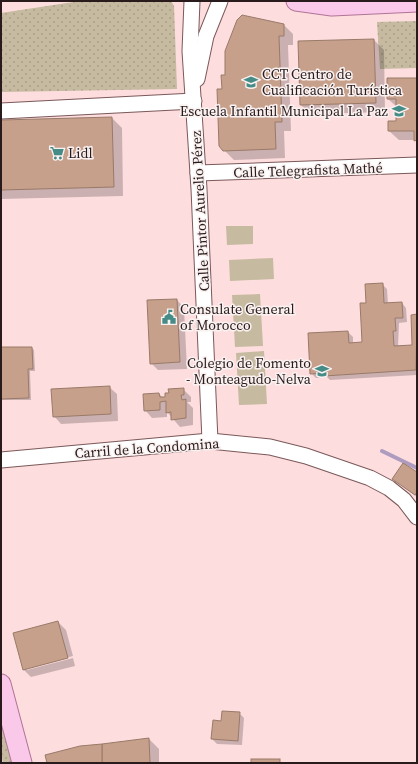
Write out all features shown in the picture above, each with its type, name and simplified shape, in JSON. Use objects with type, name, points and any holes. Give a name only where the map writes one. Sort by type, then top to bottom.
[{"type":"main road","points":[[296,1],[332,6],[417,2]]},
{"type":"main road","points":[[1,684],[22,763]]},
{"type":"street","name":"Calle Pintor Aurelio Pérez","points":[[192,1],[190,51],[198,173],[210,441]]},
{"type":"street","name":"Calle Pintor Aurelio Pérez","points":[[194,101],[199,67],[206,36],[220,1]]},
{"type":"street","points":[[1,111],[194,101]]},
{"type":"street","name":"Calle Telegrafista Mathé","points":[[198,173],[417,165]]},
{"type":"street","name":"Carril de la Condomina","points":[[1,460],[210,441],[270,447],[341,468],[389,488],[404,500],[417,517]]},
{"type":"shaded area","points":[[80,1],[171,1],[174,6],[177,89],[1,92],[1,13]]},
{"type":"shaded area","points":[[417,21],[417,68],[380,69],[377,22]]},
{"type":"shaded area","points":[[226,226],[253,226],[253,244],[227,245]]},
{"type":"shaded area","points":[[273,258],[274,279],[230,281],[229,260]]},
{"type":"shaded area","points":[[260,294],[263,346],[235,347],[232,295]]},
{"type":"shaded area","points":[[264,351],[267,404],[239,405],[236,353]]},
{"type":"shaded area","points":[[1,716],[14,763],[3,763],[1,754]]},
{"type":"building","name":"CCT Centro de Cualificación Turística","points":[[242,15],[284,24],[284,36],[279,36],[282,122],[275,122],[276,149],[223,151],[219,146],[217,89],[222,89],[221,75],[225,75],[225,51],[237,20]]},
{"type":"building","points":[[374,39],[376,103],[300,105],[298,41]]},
{"type":"building","points":[[387,78],[417,78],[417,140],[414,141],[414,131],[388,131],[388,121],[396,121],[396,99],[387,99]]},
{"type":"building","name":"Lidl","points":[[112,117],[114,187],[1,190],[1,120]]},
{"type":"building","points":[[383,283],[384,303],[402,302],[403,318],[395,318],[396,331],[393,331],[394,346],[412,345],[411,315],[417,314],[416,370],[324,376],[324,373],[310,374],[308,333],[348,331],[349,343],[362,342],[360,303],[366,303],[365,284]]},
{"type":"building","points":[[177,299],[180,362],[150,364],[147,300]]},
{"type":"building","points":[[1,347],[32,347],[33,369],[28,369],[29,398],[1,399]]},
{"type":"building","points":[[110,386],[111,414],[53,417],[51,389]]},
{"type":"building","points":[[184,388],[184,395],[181,395],[182,400],[186,399],[186,418],[171,420],[171,412],[166,413],[166,401],[160,402],[160,410],[144,411],[143,394],[159,393],[160,397],[165,397],[165,393],[169,393],[168,389]]},
{"type":"building","points":[[403,463],[417,472],[417,492],[415,495],[392,479]]},
{"type":"building","points":[[58,621],[68,658],[23,670],[13,633]]},
{"type":"building","points":[[222,711],[240,712],[238,741],[211,739],[213,720],[221,721]]},
{"type":"building","points":[[149,738],[150,763],[102,763],[102,744]]},
{"type":"building","points":[[102,744],[102,763],[47,763],[45,755],[80,746]]},
{"type":"building","points":[[251,759],[280,759],[280,763],[251,763]]},
{"type":"waterway","points":[[382,451],[417,468]]},
{"type":"place","name":"CCT Centro de Cualificación Turística","points":[[251,82]]},
{"type":"place","name":"Escuela Infantil Municipal La Paz","points":[[399,111]]},
{"type":"place","name":"Lidl","points":[[57,153]]},
{"type":"place","name":"Consulate General of Morocco","points":[[169,317]]},
{"type":"place","name":"Colegio de Fomento - Monteagudo-Nelva","points":[[322,371]]}]
